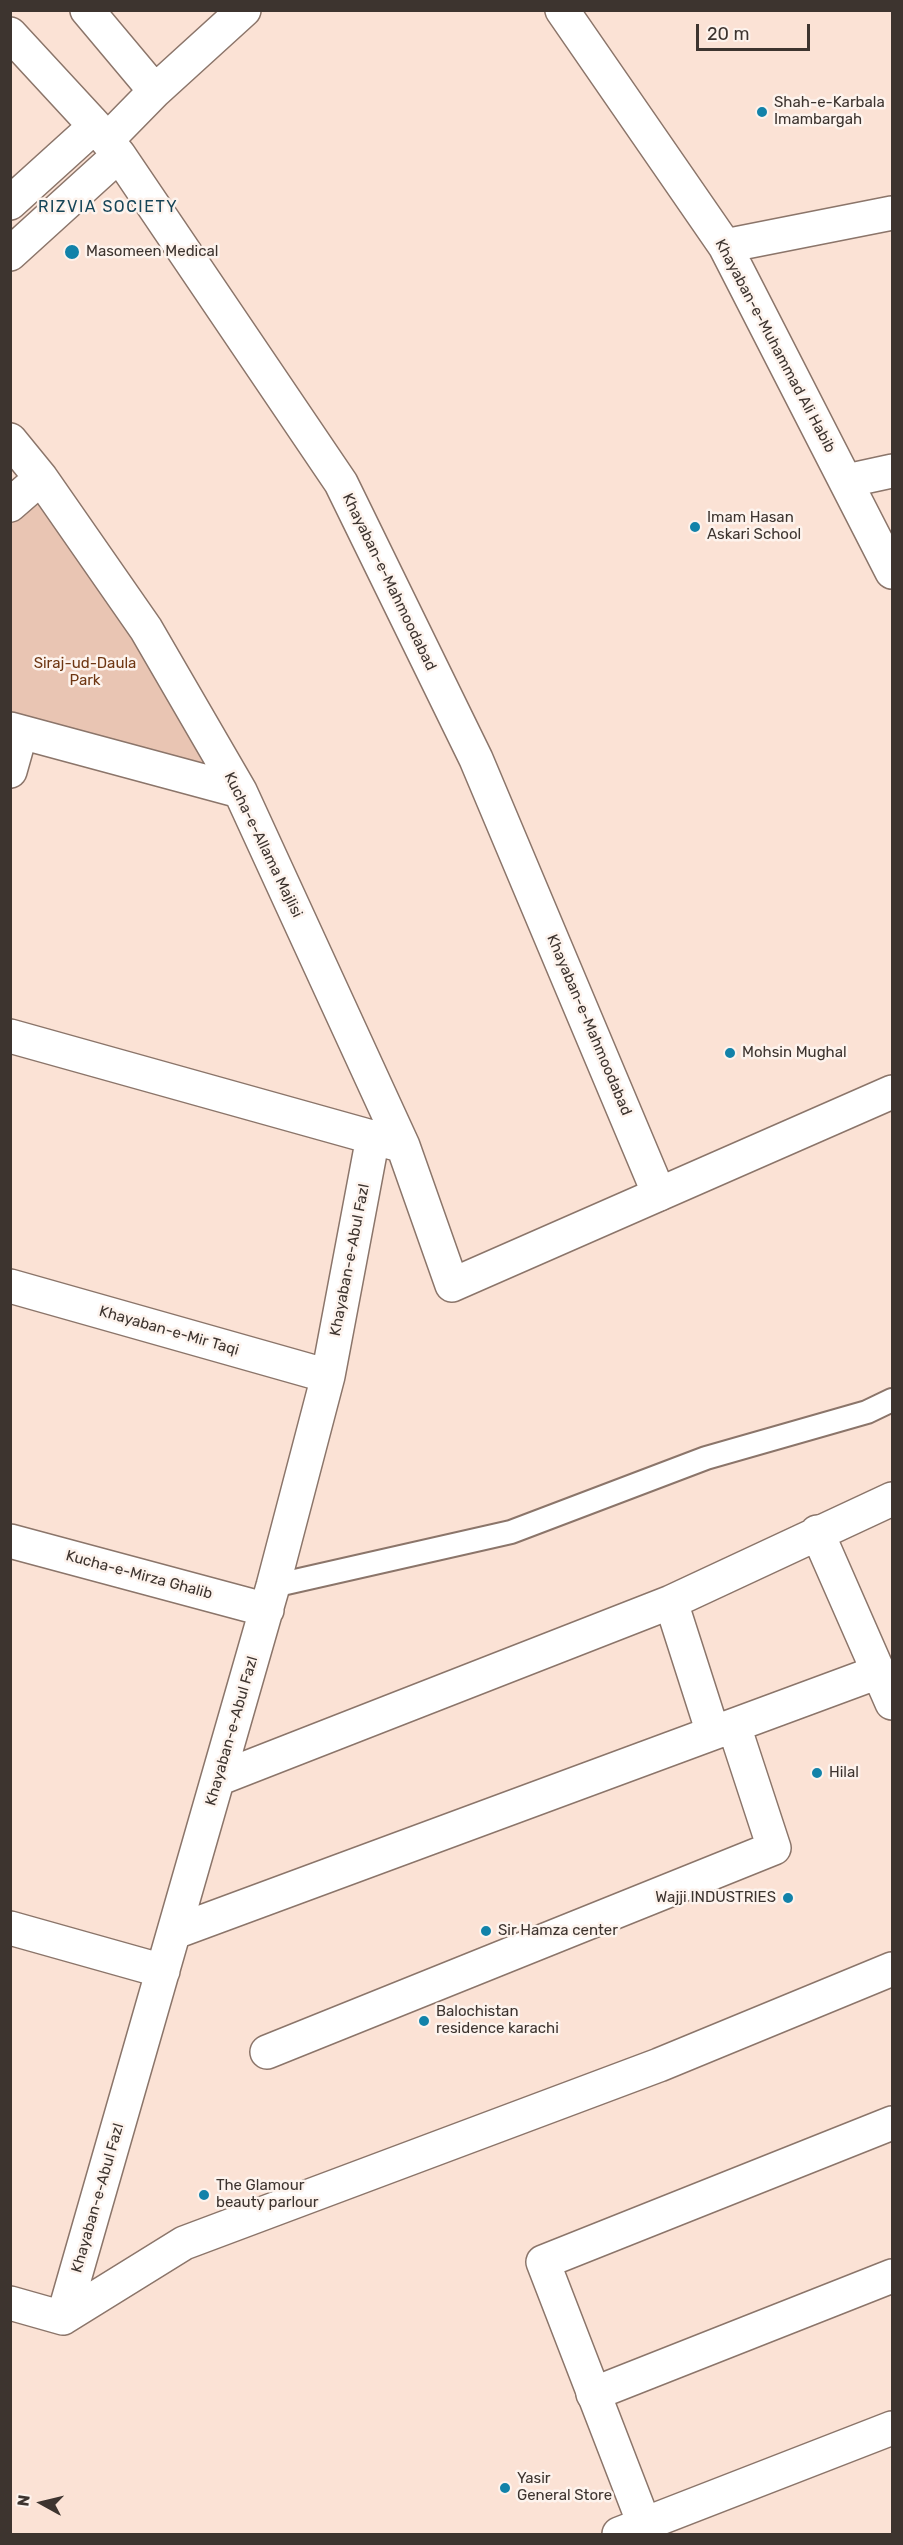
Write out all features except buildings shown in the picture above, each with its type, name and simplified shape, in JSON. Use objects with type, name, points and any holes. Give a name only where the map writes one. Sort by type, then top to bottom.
[{"type":"street","points":[[87,10],[155,91]]},
{"type":"street","points":[[10,254],[107,141],[155,91],[244,10]]},
{"type":"street","name":"Khayaban-e-Muhammad Ali Habib","points":[[562,10],[725,246],[892,572]]},
{"type":"street","name":"Khayaban-e-Mahmoodabad","points":[[10,34],[107,141],[341,483],[476,759],[659,1194]]},
{"type":"street","points":[[10,203],[107,141]]},
{"type":"street","points":[[725,246],[892,213]]},
{"type":"street","name":"Kucha-e-Allama Majlisi","points":[[10,440],[41,478],[146,629],[240,791],[388,1142],[452,1286],[659,1194]]},
{"type":"street","points":[[846,481],[892,471]]},
{"type":"street","points":[[10,505],[41,478]]},
{"type":"street","points":[[10,771],[16,731],[240,791]]},
{"type":"street","points":[[10,1036],[388,1142]]},
{"type":"street","points":[[659,1194],[892,1092]]},
{"type":"street","name":"Khayaban-e-Abul Fazl","points":[[63,2318],[270,1598],[388,1142]]},
{"type":"street","name":"Khayaban-e-Mir Taqi","points":[[10,1286],[328,1376]]},
{"type":"street","points":[[218,1779],[671,1602],[892,1499]]},
{"type":"street","points":[[817,1532],[885,1669],[892,1703]]},
{"type":"street","name":"Kucha-e-Mirza Ghalib","points":[[10,1541],[270,1598]]},
{"type":"street","points":[[267,2052],[774,1848],[671,1602]]},
{"type":"street","points":[[175,1932],[885,1669]]},
{"type":"street","points":[[10,1928],[163,1971]]},
{"type":"street","points":[[10,2303],[63,2318],[184,2243],[659,2065],[892,1969]]},
{"type":"street","points":[[892,2123],[543,2262],[593,2394],[637,2531],[892,2428]]},
{"type":"street","points":[[593,2394],[892,2276]]},
{"type":"lane","points":[[270,1598],[511,1532],[706,1458],[867,1412],[892,1400]]},
{"type":"green space","name":"Siraj-ud-Daula Park","points":[[41,478],[240,791],[11,729],[10,505]]},
{"type":"place","name":"Shah-e-Karbala Imambargah","points":[[762,112]]},
{"type":"place","name":"Masomeen Medical","points":[[72,252]]},
{"type":"place","name":"Imam Hasan Askari School","points":[[695,527]]},
{"type":"place","name":"Mohsin Mughal","points":[[730,1053]]},
{"type":"place","name":"Hilal","points":[[817,1773]]},
{"type":"place","name":"Wajji INDUSTRIES","points":[[788,1898]]},
{"type":"place","name":"Sir Hamza center","points":[[486,1931]]},
{"type":"place","name":"Balochistan residence karachi","points":[[424,2021]]},
{"type":"place","name":"The Glamour beauty parlour","points":[[204,2195]]},
{"type":"place","name":"Yasir General Store","points":[[505,2488]]},
{"type":"district","name":"RIZVIA SOCIETY","points":[[108,207]]}]
